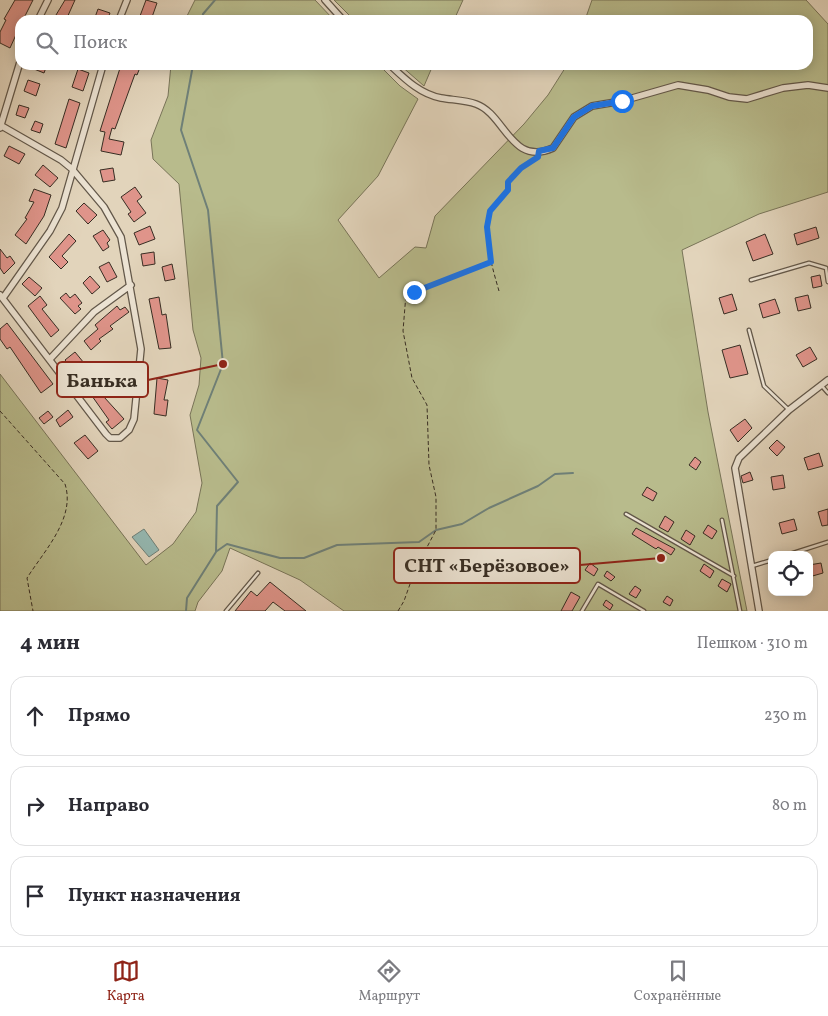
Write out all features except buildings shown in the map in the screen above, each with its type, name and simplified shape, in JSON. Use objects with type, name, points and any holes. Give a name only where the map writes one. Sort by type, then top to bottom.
[{"type":"street","points":[[40,15],[48,0]]},
{"type":"street","points":[[121,15],[127,0]]},
{"type":"street","points":[[325,0],[339,15]]},
{"type":"street","points":[[18,70],[0,126],[61,160],[72,169],[104,207],[121,236],[141,349],[134,419],[129,430],[120,438],[110,438],[106,434],[50,359],[1,298],[50,232],[62,208],[72,169],[102,70]]},
{"type":"street","points":[[395,70],[409,83],[426,94],[476,104],[487,110],[518,146],[539,151],[553,148],[574,117],[592,106],[622,101],[678,85],[747,99],[783,88],[808,85],[828,88]]},
{"type":"street","points":[[50,359],[94,312],[131,284]]},
{"type":"street","points":[[759,611],[735,468],[739,458],[789,410],[820,384],[828,380]]},
{"type":"lane","points":[[751,280],[809,263],[826,268],[828,282]]},
{"type":"lane","points":[[749,330],[764,386],[789,410]]},
{"type":"lane","points":[[820,384],[828,393]]},
{"type":"lane","points":[[626,514],[734,576]]},
{"type":"lane","points":[[722,520],[740,611]]},
{"type":"lane","points":[[800,551],[828,542]]},
{"type":"lane","points":[[751,566],[768,561]]},
{"type":"lane","points":[[226,611],[258,573]]},
{"type":"lane","points":[[582,611],[598,584],[644,611]]},
{"type":"path","points":[[499,291],[491,262],[487,227],[490,211],[508,190],[508,182],[521,168],[538,157],[539,151]]},
{"type":"path","points":[[398,611],[404,601],[415,570],[436,530],[436,497],[429,465],[427,405],[412,378],[403,330],[406,294],[491,262]]},
{"type":"path","points":[[0,411],[64,484],[69,497],[67,510],[57,533],[27,578],[33,611]]},
{"type":"green space","points":[[195,0],[315,0],[329,15],[188,15]]},
{"type":"green space","points":[[334,0],[463,0],[456,15],[349,15]]},
{"type":"green space","points":[[592,0],[806,0],[828,24],[828,192],[759,214],[682,250],[708,412],[747,611],[344,611],[300,580],[230,548],[222,571],[198,602],[195,611],[0,611],[0,374],[146,565],[173,544],[196,512],[202,483],[190,415],[199,385],[201,358],[193,330],[179,184],[153,159],[151,140],[168,96],[171,70],[384,70],[400,86],[418,99],[378,176],[338,220],[379,278],[415,247],[426,248],[435,216],[524,124],[548,95],[564,70],[813,70],[813,15],[587,15]]},
{"type":"green space","points":[[406,70],[431,70],[424,86]]},
{"type":"water","points":[[144,529],[159,550],[149,557],[132,537]]},
{"type":"waterway","points":[[203,15],[215,0]]},
{"type":"waterway","points":[[186,611],[187,598],[216,552],[217,506],[238,482],[197,430],[223,364],[208,210],[181,130],[192,70]]},
{"type":"waterway","points":[[217,551],[227,544],[280,558],[304,558],[337,545],[419,542],[436,530],[462,524],[489,508],[538,486],[555,474],[573,473]]},
{"type":"place","name":"Банька","points":[[223,364]]},
{"type":"place","name":"СНТ «Берёзовое»","points":[[661,558]]},
{"type":"route","points":[[414,292],[491,262],[487,227],[490,211],[508,190],[508,182],[521,168],[538,157],[539,151],[553,148],[574,117],[592,106],[622,101]]}]
